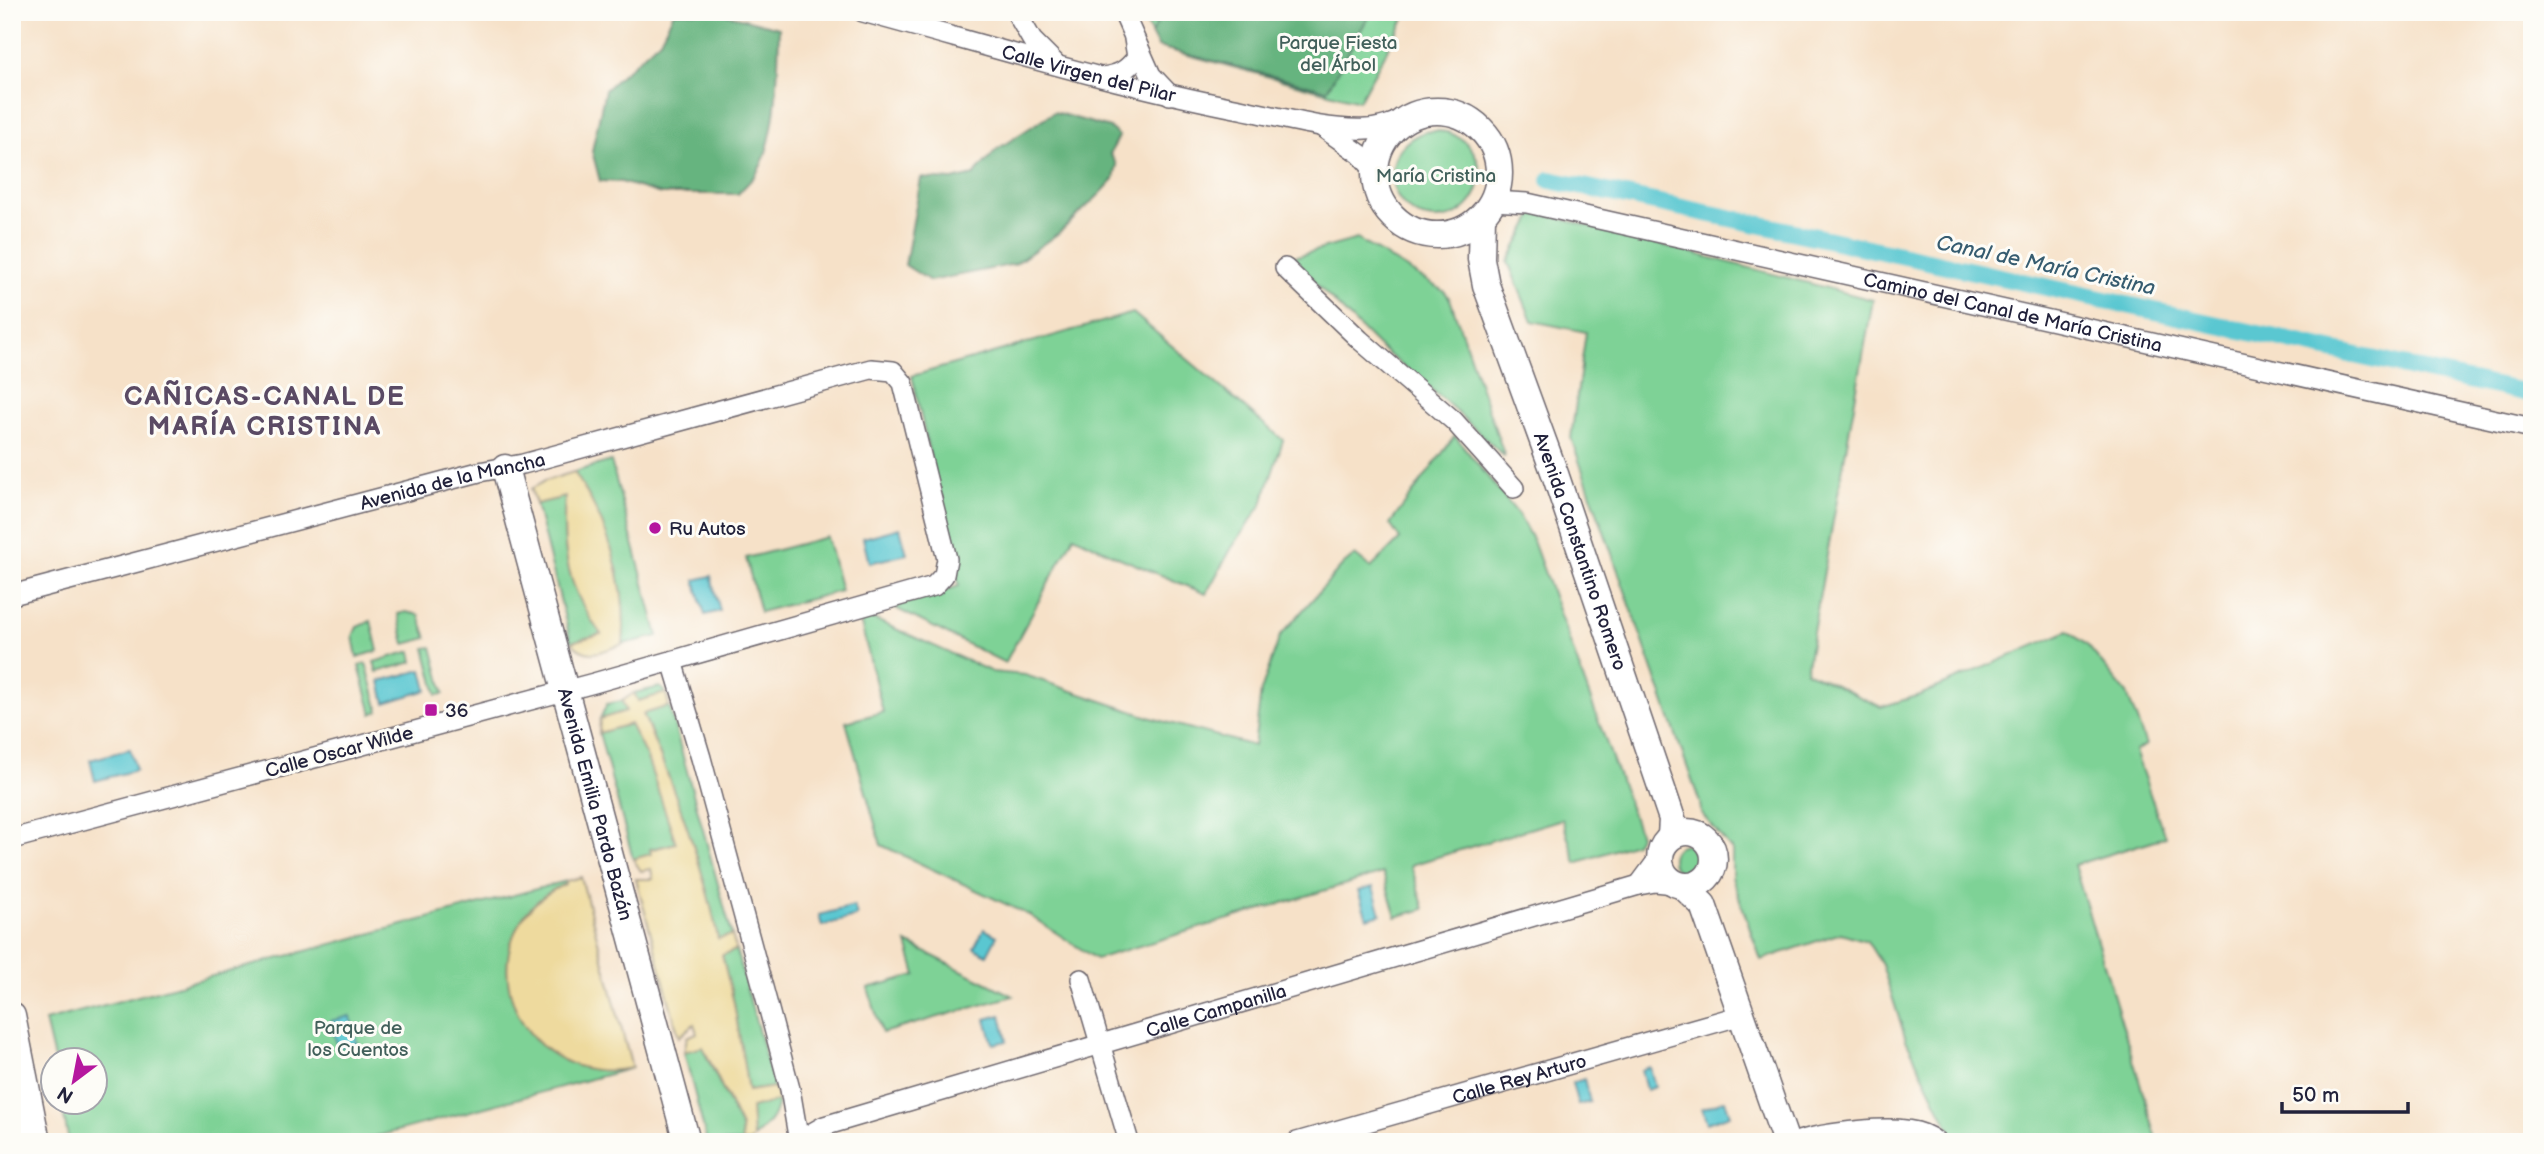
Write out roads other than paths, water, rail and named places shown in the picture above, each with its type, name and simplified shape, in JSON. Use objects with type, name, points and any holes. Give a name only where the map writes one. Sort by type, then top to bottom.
[{"type":"street","name":"Calle Virgen del Pilar","points":[[863,12],[1098,78],[1318,124],[1367,129],[1407,118]]},
{"type":"street","points":[[1123,12],[1151,75],[1170,95]]},
{"type":"street","points":[[994,47],[1017,37],[1020,20]]},
{"type":"street","points":[[1020,20],[1042,52],[1058,66]]},
{"type":"street","points":[[1098,78],[1123,73],[1137,57],[1133,34]]},
{"type":"street","points":[[1446,111],[1464,117],[1481,129],[1493,144],[1499,163],[1499,183],[1487,209],[1461,230],[1437,235],[1407,227],[1392,215],[1381,199],[1376,173],[1379,151],[1395,127],[1407,118],[1426,112],[1446,111]]},
{"type":"street","name":"Calle Virgen del Pilar","points":[[1318,124],[1360,154],[1376,173]]},
{"type":"street","name":"Camino del Canal de María Cristina","points":[[1487,209],[1527,203],[2532,428]]},
{"type":"street","name":"Avenida Constantino Romero","points":[[1487,209],[1481,258],[1486,285],[1555,474],[1673,836]]},
{"type":"street","name":"Avenida Constantino Romero","points":[[1437,235],[1469,260],[1486,285]]},
{"type":"street","points":[[1285,268],[1360,340],[1454,421],[1514,488]]},
{"type":"street","name":"Avenida de la Mancha","points":[[12,595],[479,472],[505,468],[871,369],[893,371],[903,383],[947,559],[944,575]]},
{"type":"street","name":"Avenida Emilia Pardo Bazán","points":[[505,468],[687,1142]]},
{"type":"street","name":"Calle Oscar Wilde","points":[[12,839],[672,661],[934,586],[944,575]]},
{"type":"street","points":[[672,661],[768,1002],[790,1089],[798,1141]]},
{"type":"street","points":[[1673,836],[1703,837],[1713,852],[1712,871],[1688,883]]},
{"type":"street","points":[[1673,836],[1665,876],[1688,883],[1703,905],[1786,1142]]},
{"type":"street","points":[[1639,885],[1673,836]]},
{"type":"street","name":"Calle Campanilla","points":[[798,1141],[824,1126],[1639,885],[1656,882],[1688,883]]},
{"type":"street","points":[[1081,979],[1129,1142]]},
{"type":"street","name":"Calle Rey Arturo","points":[[1297,1142],[1742,1014]]},
{"type":"street","points":[[12,1016],[37,1142]]},
{"type":"street","points":[[1796,1142],[1813,1136],[1895,1129],[1921,1133],[1937,1142]]},
{"type":"water","points":[[900,528],[907,554],[869,563],[863,538]]},
{"type":"water","points":[[711,576],[720,611],[705,615],[695,580]]},
{"type":"water","points":[[422,670],[427,690],[385,703],[380,681]]},
{"type":"water","points":[[130,749],[136,770],[95,781],[90,760]]},
{"type":"water","points":[[1373,887],[1381,914],[1367,918],[1358,891]]},
{"type":"water","points":[[854,906],[857,916],[822,926],[819,915]]},
{"type":"water","points":[[984,929],[997,936],[987,955],[974,948]]},
{"type":"water","points":[[1001,1015],[1007,1041],[993,1044],[986,1019]]},
{"type":"water","points":[[350,1016],[357,1043],[338,1048],[331,1021]]},
{"type":"water","points":[[1650,1067],[1655,1087],[1646,1090],[1641,1070]]},
{"type":"water","points":[[1584,1079],[1590,1102],[1578,1105],[1572,1083]]},
{"type":"water","points":[[1725,1100],[1730,1115],[1707,1123],[1702,1109]]},
{"type":"waterway","name":"Canal de María Cristina","points":[[1550,180],[2532,394]]},
{"type":"place","name":"Ru Autos","points":[[655,528]]},
{"type":"place","name":"36","points":[[431,710]]},
{"type":"district","name":"CAÑICAS-CANAL DE MARÍA CRISTINA","points":[[265,411]]},
{"type":"park label","name":"Parque Fiesta del Árbol","points":[[1338,53]]},
{"type":"park label","name":"María Cristina","points":[[1436,175]]},
{"type":"park label","name":"Parque de los Cuentos","points":[[358,1038]]}]
